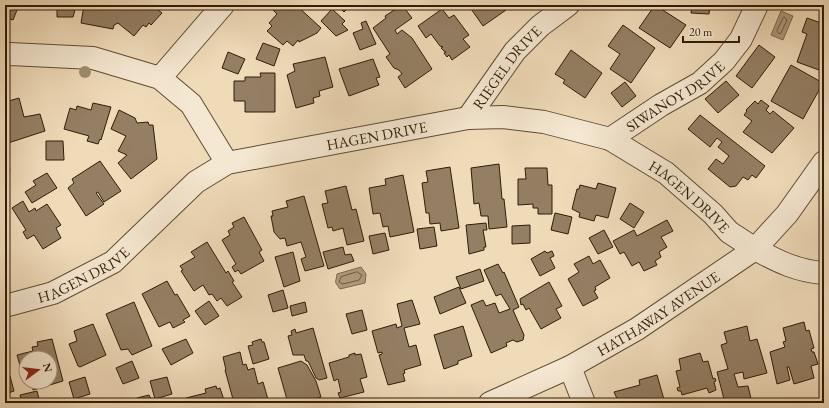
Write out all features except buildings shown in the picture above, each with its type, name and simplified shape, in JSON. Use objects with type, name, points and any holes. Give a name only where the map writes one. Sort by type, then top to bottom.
[{"type":"street","points":[[160,78],[223,5]]},
{"type":"street","name":"RIEGEL DRIVE","points":[[468,118],[515,52],[540,26],[568,5]]},
{"type":"street","name":"SIWANOY DRIVE","points":[[610,139],[661,104],[700,83],[724,61],[741,39],[757,5]]},
{"type":"street","points":[[5,55],[93,58],[160,78],[191,104],[227,163]]},
{"type":"street","name":"HAGEN DRIVE","points":[[5,306],[53,292],[113,262],[196,182],[227,163],[468,118],[504,117],[544,122],[610,139],[666,173],[688,191],[729,232],[755,249]]},
{"type":"street","name":"HATHAWAY AVENUE","points":[[490,403],[570,367],[637,329],[755,249],[787,214],[824,162]]},
{"type":"street","points":[[755,249],[787,266],[811,272],[824,273]]},
{"type":"street","points":[[570,367],[584,403]]},
{"type":"water","points":[[781,11],[793,16],[783,40],[771,35]]},
{"type":"water","points":[[361,267],[366,274],[365,283],[340,289],[336,284],[337,274]]}]
